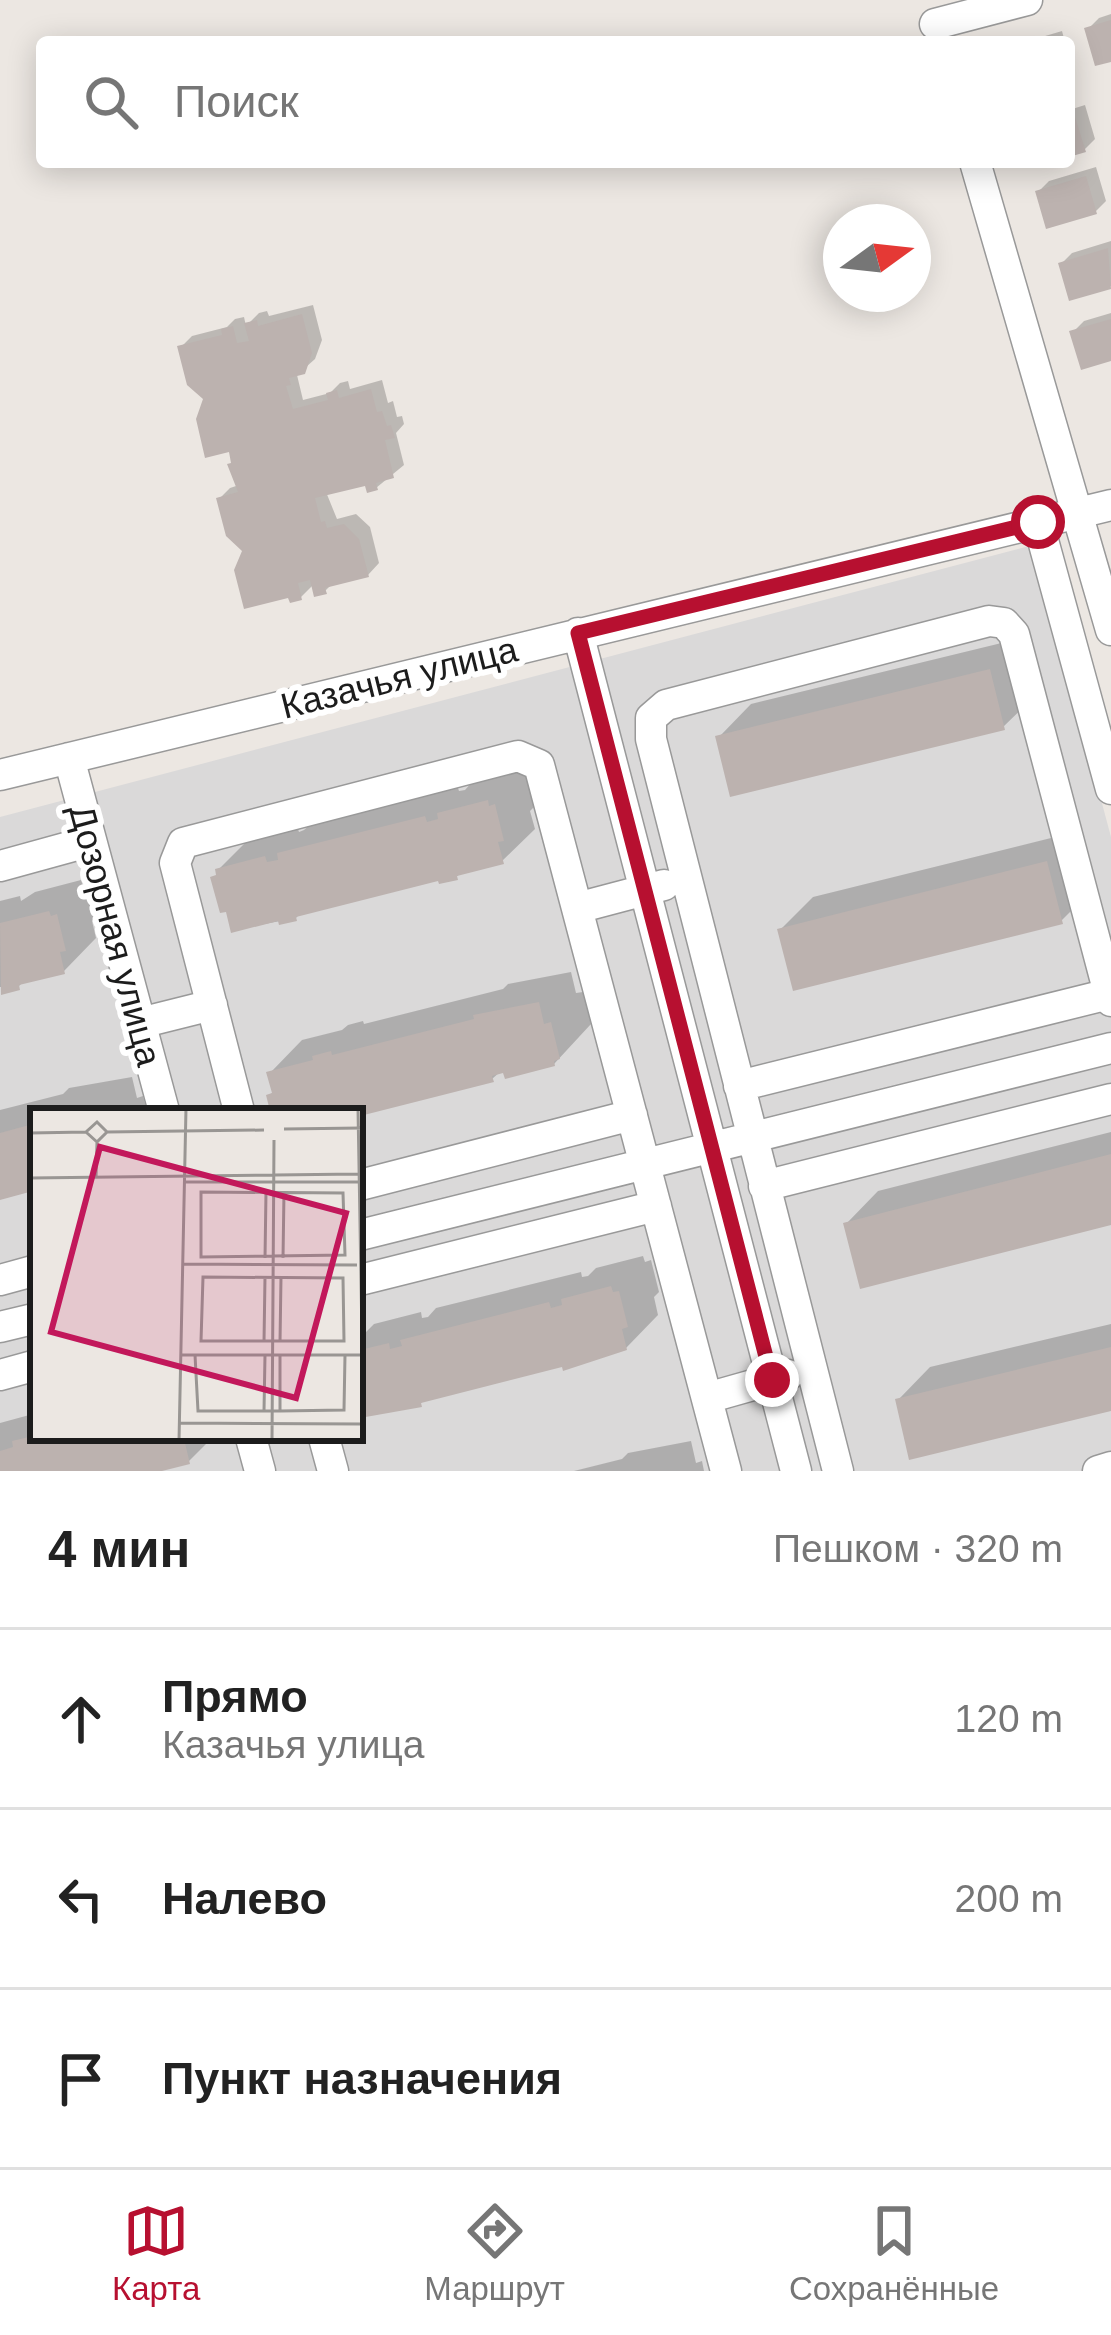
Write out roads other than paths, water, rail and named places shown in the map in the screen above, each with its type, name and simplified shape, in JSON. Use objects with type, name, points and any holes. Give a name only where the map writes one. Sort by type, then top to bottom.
[{"type":"street","points":[[934,22],[1027,0]]},
{"type":"street","points":[[977,168],[1111,630]]},
{"type":"street","name":"Казачья улица","points":[[0,775],[1111,505]]},
{"type":"street","points":[[1038,522],[1108,777],[1052,778]]},
{"type":"street","points":[[739,1086],[1110,998],[1014,634],[999,621],[666,705],[656,711],[649,728],[764,1186],[838,1471]]},
{"type":"street","points":[[578,633],[796,1471]]},
{"type":"street","points":[[238,1108],[175,863],[178,850],[190,839],[527,757],[539,765],[726,1471]]},
{"type":"street","name":"Дозорная улица","points":[[69,758],[163,1108]]},
{"type":"street","points":[[0,866],[91,842]]},
{"type":"street","points":[[577,908],[687,880]]},
{"type":"street","points":[[140,1023],[212,1005]]},
{"type":"street","points":[[363,1234],[1111,1048]]},
{"type":"street","points":[[764,1186],[1111,1099]]},
{"type":"street","points":[[363,1184],[632,1115]]},
{"type":"street","points":[[363,1279],[656,1205]]},
{"type":"street","points":[[0,1280],[30,1272]]},
{"type":"street","points":[[0,1328],[30,1320]]},
{"type":"street","points":[[0,1375],[30,1367]]},
{"type":"street","points":[[707,1398],[811,1368]]},
{"type":"street","points":[[252,1441],[260,1471]]},
{"type":"street","points":[[325,1441],[333,1471]]},
{"type":"street","points":[[1097,1471],[1111,1467]]}]
